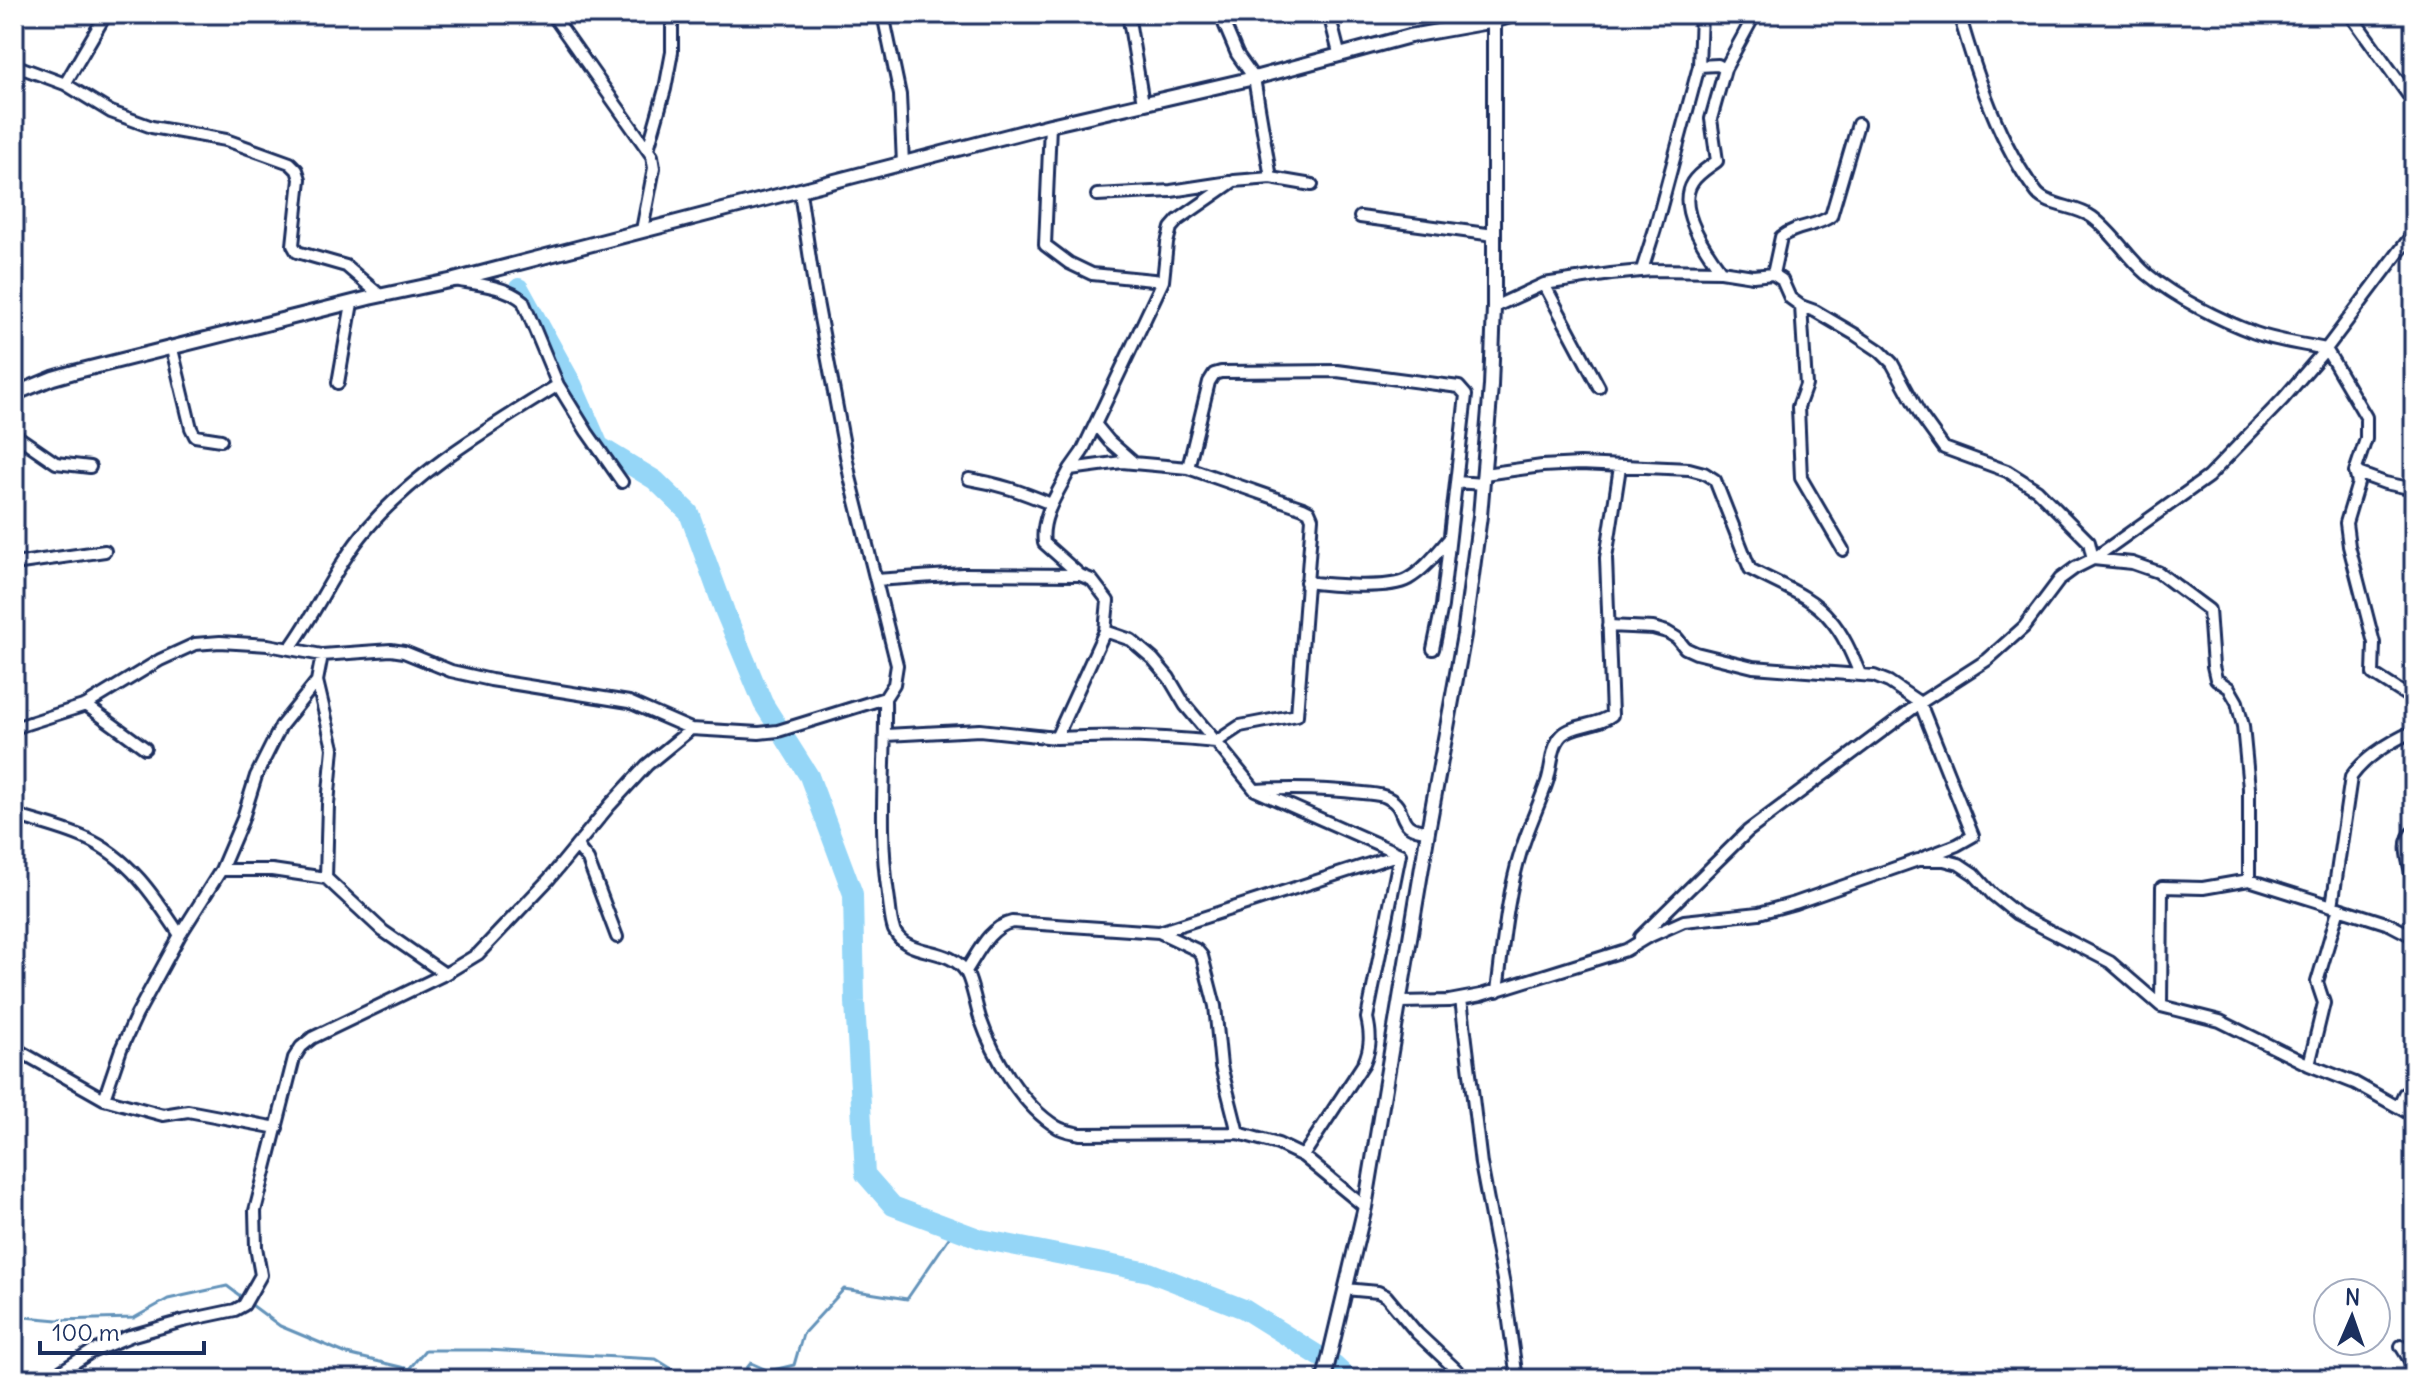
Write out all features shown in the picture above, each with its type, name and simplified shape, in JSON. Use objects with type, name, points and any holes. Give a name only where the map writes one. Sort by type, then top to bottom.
[{"type":"street","points":[[65,84],[106,14]]},
{"type":"street","points":[[552,14],[655,162],[642,230]]},
{"type":"street","points":[[648,149],[672,52],[672,14]]},
{"type":"street","points":[[883,14],[900,95],[903,164]]},
{"type":"street","points":[[1128,14],[1143,103]]},
{"type":"street","points":[[1220,14],[1237,54],[1254,78],[1271,178]]},
{"type":"street","points":[[1329,14],[1339,53]]},
{"type":"street","points":[[14,376],[17,392],[74,372],[454,280],[1050,125],[1254,78],[1410,36],[1517,14]]},
{"type":"street","points":[[1642,270],[1699,66],[1701,14]]},
{"type":"street","points":[[1721,271],[1700,243],[1687,198],[1692,182],[1717,161],[1711,119],[1725,69],[1755,14]]},
{"type":"street","points":[[1959,14],[1972,60],[1998,122],[2038,195],[2090,215],[2115,237],[2145,272],[2167,289],[2256,333],[2326,349],[2366,417],[2366,439],[2355,472],[2358,483],[2346,523],[2374,643],[2373,674],[2414,700]]},
{"type":"street","points":[[2352,16],[2414,103]]},
{"type":"street","points":[[1325,1374],[1365,1207],[1464,635],[1491,386],[1494,18]]},
{"type":"street","points":[[14,65],[65,84],[111,112],[152,127],[226,140],[290,163],[300,179],[293,245],[297,252],[346,266],[381,296]]},
{"type":"street","points":[[1699,66],[1718,65],[1725,69]]},
{"type":"street","points":[[1773,274],[1781,237],[1793,229],[1831,216],[1858,124]]},
{"type":"street","points":[[1050,125],[1045,245],[1069,263],[1092,274],[1163,281]]},
{"type":"street","points":[[1097,195],[1171,191],[1271,178],[1312,185]]},
{"type":"street","points":[[1056,738],[1105,631],[1108,601],[1092,580],[1080,575],[1044,543],[1043,534],[1051,504],[1082,452],[1163,281],[1171,228],[1234,181]]},
{"type":"street","points":[[800,192],[814,286],[850,477],[897,665],[894,684],[885,698],[886,735],[881,801],[893,928],[906,943],[938,952],[966,971],[989,1043],[1006,1073],[1039,1114],[1059,1128],[1080,1134],[1238,1133],[1278,1144],[1303,1156],[1365,1207]]},
{"type":"street","points":[[1360,217],[1494,235]]},
{"type":"street","points":[[1626,950],[1748,831],[1920,703],[1987,660],[2024,627],[2060,579],[2208,477],[2326,349],[2414,232]]},
{"type":"street","points":[[1494,307],[1544,284],[1573,278],[1642,270],[1721,271],[1753,276],[1773,274],[1782,280],[1790,298],[1880,351],[1892,363],[1921,416],[1944,448],[2007,471],[2037,490],[2089,542],[2093,559]]},
{"type":"street","points":[[454,280],[517,295],[523,301],[558,385],[622,482]]},
{"type":"street","points":[[1544,284],[1599,387]]},
{"type":"street","points":[[338,383],[352,303]]},
{"type":"street","points":[[1801,306],[1806,385],[1798,407],[1801,478],[1843,550]]},
{"type":"street","points":[[172,349],[195,436],[221,440]]},
{"type":"street","points":[[1188,468],[1209,382],[1214,374],[1337,371],[1459,387],[1466,395],[1442,606],[1433,649]]},
{"type":"street","points":[[290,648],[312,617],[339,567],[367,528],[406,490],[466,444],[558,385]]},
{"type":"street","points":[[1095,424],[1134,463]]},
{"type":"street","points":[[14,434],[56,463],[90,467]]},
{"type":"street","points":[[886,735],[980,730],[1056,738],[1114,735],[1216,742],[1240,726],[1297,715],[1312,518],[1309,511],[1188,468],[1134,463],[1070,469]]},
{"type":"street","points":[[1456,482],[1568,465],[1689,469],[1704,473],[1715,480],[1750,569],[1797,594],[1831,619],[1860,674]]},
{"type":"street","points":[[1497,991],[1520,854],[1548,779],[1555,748],[1561,736],[1570,730],[1605,721],[1612,715],[1607,547],[1620,467]]},
{"type":"street","points":[[2355,472],[2414,489]]},
{"type":"street","points":[[969,479],[1007,485],[1014,491],[1051,504]]},
{"type":"street","points":[[1306,582],[1352,587],[1405,581],[1449,539]]},
{"type":"street","points":[[14,564],[105,551]]},
{"type":"street","points":[[2093,559],[2132,563],[2158,572],[2209,610],[2216,679],[2229,688],[2243,726],[2249,788],[2249,880]]},
{"type":"street","points":[[876,580],[963,574],[1080,575]]},
{"type":"street","points":[[1400,1002],[1432,1003],[1497,991],[1626,950],[1684,921],[1777,909],[1918,860],[1973,836],[1920,703],[1889,682],[1860,674],[1753,667],[1696,653],[1685,648],[1667,632],[1653,628],[1608,626]]},
{"type":"street","points":[[1105,631],[1131,640],[1153,659],[1185,705],[1255,790],[1400,854]]},
{"type":"street","points":[[14,728],[86,705],[160,660],[195,644],[220,642],[290,648],[322,655],[391,650],[404,652],[451,671],[491,680],[629,702],[691,729],[759,733],[778,731],[885,698]]},
{"type":"street","points":[[322,655],[317,681],[333,748],[326,878]]},
{"type":"street","points":[[104,1099],[137,1014],[180,935],[221,870],[242,821],[256,776],[281,726],[317,681]]},
{"type":"street","points":[[86,705],[145,748]]},
{"type":"street","points":[[49,1379],[91,1352],[130,1336],[235,1310],[244,1305],[261,1275],[255,1211],[259,1189],[294,1058],[301,1047],[312,1038],[445,974],[478,954],[549,879],[647,765],[691,729]]},
{"type":"street","points":[[2309,1065],[2324,1003],[2317,982],[2335,907],[2351,777],[2389,745],[2414,731]]},
{"type":"street","points":[[1255,790],[1317,789],[1381,795],[1395,803],[1408,827],[1428,831]]},
{"type":"street","points":[[14,815],[87,839],[110,853],[136,874],[180,935]]},
{"type":"street","points":[[2414,831],[2408,836],[2406,844],[2414,884]]},
{"type":"street","points":[[577,846],[588,860],[617,937]]},
{"type":"street","points":[[1159,932],[1400,854]]},
{"type":"street","points":[[1303,1156],[1370,1049],[1367,1018],[1400,854]]},
{"type":"street","points":[[1918,860],[1944,860],[1959,864],[2017,914],[2110,962],[2161,1006],[2220,1021],[2309,1065],[2355,1083],[2414,1116]]},
{"type":"street","points":[[221,870],[272,870],[326,878],[383,931],[445,974]]},
{"type":"street","points":[[2161,1006],[2162,887],[2203,888],[2249,880],[2389,924],[2414,937]]},
{"type":"street","points":[[966,971],[994,930],[1012,922],[1159,932],[1197,950],[1202,956],[1215,1006],[1221,1066],[1238,1133]]},
{"type":"street","points":[[1461,999],[1481,1164],[1504,1285],[1517,1379]]},
{"type":"street","points":[[14,1048],[104,1099],[163,1115],[188,1111],[277,1128]]},
{"type":"street","points":[[2398,1107],[2404,1094],[2414,1089]]},
{"type":"street","points":[[1345,1289],[1378,1292],[1386,1296],[1417,1333],[1466,1379]]},
{"type":"street","points":[[2401,1346],[2414,1367]]},
{"type":"waterway","points":[[519,288],[572,384],[599,446],[655,480],[689,513],[763,703],[809,776],[853,894],[855,1002],[865,1174],[893,1206],[981,1239],[1149,1272],[1244,1309],[1335,1366],[1349,1379]]},
{"type":"waterway","points":[[738,1379],[751,1363],[769,1371],[794,1365],[803,1334],[844,1289],[907,1299],[955,1229]]},
{"type":"waterway","points":[[14,1316],[58,1320],[134,1318],[168,1299],[227,1286],[243,1298]]},
{"type":"waterway","points":[[249,1303],[280,1326],[347,1354],[409,1369],[425,1350],[487,1350],[656,1359],[688,1379]]}]
